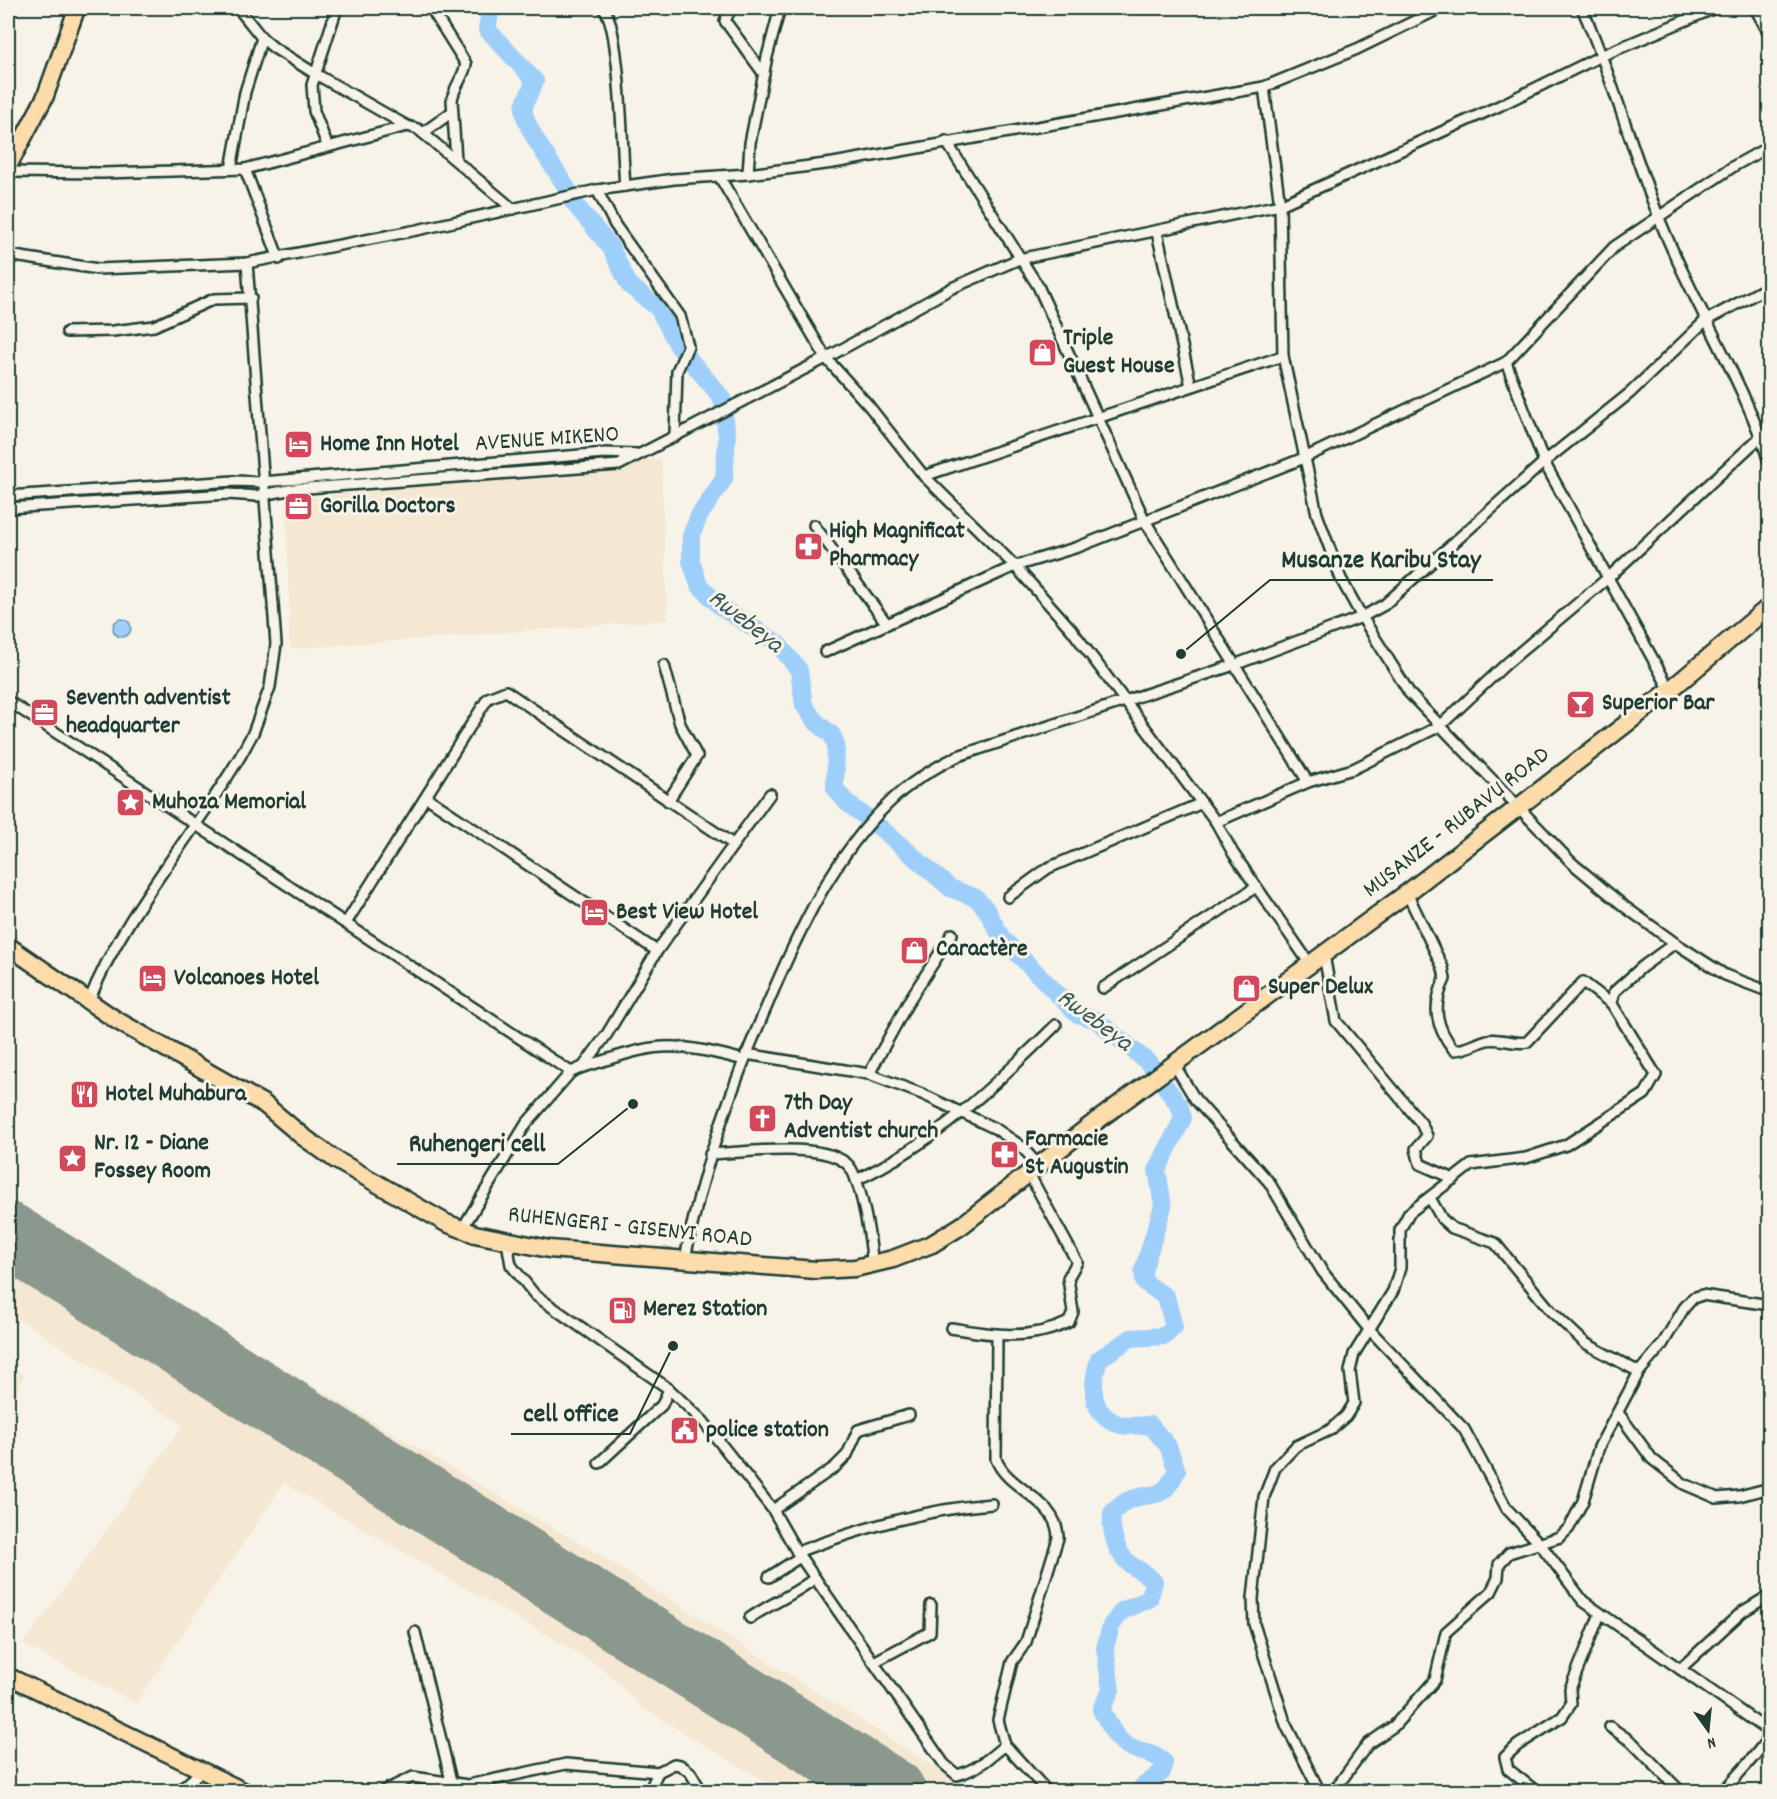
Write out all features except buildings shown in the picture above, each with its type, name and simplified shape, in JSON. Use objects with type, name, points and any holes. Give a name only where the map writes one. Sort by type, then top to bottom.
[{"type":"highway","name":"MUSANZE - RUBAVU ROAD","points":[[1134,1095],[1519,807],[1670,690],[1770,606]]},
{"type":"highway","name":"RUHENGERI - GISENYI ROAD","points":[[8,946],[145,1038],[264,1104],[302,1136],[336,1160],[430,1216],[462,1229],[507,1242],[549,1249],[816,1269],[855,1268],[872,1264],[932,1244],[1134,1095]]},
{"type":"main road","points":[[8,167],[45,97],[77,8]]},
{"type":"main road","points":[[8,1676],[246,1791]]},
{"type":"street","points":[[238,8],[262,38],[314,74],[423,133],[513,208]]},
{"type":"street","points":[[327,145],[311,99],[314,74],[337,8]]},
{"type":"street","points":[[603,8],[612,23],[616,47],[625,186]]},
{"type":"street","points":[[731,8],[725,21],[764,74]]},
{"type":"street","points":[[748,174],[750,143],[780,8]]},
{"type":"street","points":[[8,255],[98,269],[247,263],[279,259],[597,190],[674,178],[748,174],[832,163],[946,141],[1264,87],[1357,49],[1441,8]]},
{"type":"street","points":[[1582,8],[1603,55],[1630,143],[1659,218],[1705,321],[1761,436],[1770,465]]},
{"type":"street","points":[[637,454],[826,358],[952,288],[1019,259],[1066,247],[1157,232],[1280,205],[1500,106],[1603,55],[1715,8]]},
{"type":"street","points":[[1755,8],[1770,35]]},
{"type":"street","points":[[434,13],[466,64],[453,90],[452,112],[456,160]]},
{"type":"street","points":[[231,169],[245,92],[262,38]]},
{"type":"street","points":[[1264,87],[1280,205],[1283,356],[1317,514],[1341,579],[1362,617],[1410,693],[1572,863],[1624,907],[1675,943],[1725,975],[1770,992]]},
{"type":"street","points":[[423,133],[452,112]]},
{"type":"street","points":[[8,172],[102,173],[244,169],[327,145],[407,126]]},
{"type":"street","points":[[946,141],[1038,286],[1145,521],[1308,783]]},
{"type":"street","points":[[825,652],[1015,567],[1078,547],[1304,458],[1506,362],[1614,247],[1734,166],[1770,146]]},
{"type":"street","points":[[244,169],[279,259]]},
{"type":"street","points":[[719,176],[826,358],[869,406],[924,476],[1015,567],[1071,629],[1126,700],[1216,822],[1256,887],[1317,960],[1336,1021],[1421,1123],[1427,1136],[1416,1149],[1420,1164],[1454,1179]]},
{"type":"street","points":[[597,190],[615,225],[680,316],[688,346],[679,367],[675,435]]},
{"type":"street","points":[[1157,232],[1191,386]]},
{"type":"street","points":[[89,1001],[113,950],[241,755],[253,733],[270,687],[276,621],[262,482],[247,263]]},
{"type":"street","points":[[685,1259],[710,1154],[725,1104],[798,933],[859,837],[891,801],[931,770],[958,756],[1234,665],[1362,617],[1384,605],[1544,462],[1630,393],[1705,321],[1770,286]]},
{"type":"street","points":[[67,332],[113,331],[154,326],[214,299],[250,298]]},
{"type":"street","points":[[924,476],[1283,356]]},
{"type":"street","points":[[1506,362],[1544,462],[1570,514],[1609,577],[1670,690]]},
{"type":"street","points":[[1216,822],[1308,783],[1353,769],[1440,726],[1506,664],[1609,577],[1770,428]]},
{"type":"street","name":"AVENUE MIKENO","points":[[8,496],[234,481],[262,482],[604,453],[637,454]]},
{"type":"street","name":"AVENUE MIKENO","points":[[8,508],[228,494],[264,495],[294,489],[610,466],[619,465],[637,454]]},
{"type":"street","points":[[814,525],[887,624]]},
{"type":"street","points":[[664,665],[683,733],[697,756],[668,801]]},
{"type":"street","points":[[346,923],[488,698],[506,692],[733,844]]},
{"type":"street","points":[[8,701],[571,1072]]},
{"type":"street","points":[[584,1067],[607,1034],[657,951],[771,794]]},
{"type":"street","points":[[426,797],[657,951]]},
{"type":"street","points":[[1008,897],[1048,868],[1202,803]]},
{"type":"street","points":[[1103,988],[1256,887]]},
{"type":"street","points":[[1320,1791],[1286,1725],[1254,1624],[1253,1598],[1264,1497],[1275,1468],[1296,1446],[1330,1430],[1346,1416],[1354,1403],[1350,1371],[1354,1354],[1368,1328],[1393,1292],[1400,1268],[1400,1230],[1409,1213],[1472,1165],[1526,1158],[1566,1145],[1646,1095],[1656,1075],[1612,1004],[1583,982],[1527,1042],[1518,1044],[1490,1039],[1462,1050],[1454,1050],[1444,1037],[1436,1005],[1436,997],[1445,979],[1443,968],[1407,893]]},
{"type":"street","points":[[869,1074],[910,999],[952,934]]},
{"type":"street","points":[[1612,1004],[1614,992],[1642,967],[1675,943]]},
{"type":"street","points":[[856,1180],[911,1151],[961,1114],[1056,1025]]},
{"type":"street","points":[[462,1229],[526,1124],[571,1072],[584,1067],[653,1048],[673,1047],[869,1074],[922,1094],[996,1129],[1021,1146],[1077,1262],[1068,1278],[1072,1312],[1069,1322],[1056,1329],[1024,1335],[997,1336],[951,1329]]},
{"type":"street","points":[[1170,1067],[1269,1182],[1322,1271],[1368,1328],[1464,1429],[1507,1509],[1541,1545],[1583,1600],[1770,1734],[1761,1750],[1745,1764],[1723,1791]]},
{"type":"street","points":[[710,1154],[797,1150],[835,1155],[849,1166],[856,1180],[872,1264]]},
{"type":"street","points":[[1430,1198],[1442,1219],[1452,1228],[1495,1243],[1551,1311],[1585,1342],[1639,1372]]},
{"type":"street","points":[[507,1242],[511,1266],[535,1295],[669,1389],[703,1421],[773,1510],[798,1555],[944,1764],[957,1775],[984,1763],[1005,1745]]},
{"type":"street","points":[[1333,1791],[1368,1744],[1394,1726],[1435,1680],[1446,1632],[1491,1592],[1498,1578],[1499,1564],[1509,1554],[1560,1537],[1569,1528],[1583,1501],[1599,1447],[1639,1372],[1693,1298],[1702,1295],[1717,1295],[1770,1305]]},
{"type":"street","points":[[997,1336],[996,1459],[1004,1474],[1033,1495],[1058,1528],[1058,1538],[1026,1642],[1012,1662],[1000,1703],[998,1720],[1005,1745],[1047,1791]]},
{"type":"street","points":[[599,1463],[662,1405],[669,1389]]},
{"type":"street","points":[[1619,1413],[1652,1459],[1684,1485],[1717,1498],[1739,1496],[1770,1488]]},
{"type":"street","points":[[773,1510],[835,1467],[847,1455],[858,1430],[909,1415]]},
{"type":"street","points":[[769,1577],[798,1555],[873,1525],[946,1510],[992,1504]]},
{"type":"street","points":[[750,1618],[772,1602],[796,1594],[815,1578]]},
{"type":"street","points":[[1680,1669],[1742,1612],[1770,1595]]},
{"type":"street","points":[[874,1662],[930,1632],[931,1605]]},
{"type":"street","points":[[1537,1791],[1508,1769],[1505,1757],[1518,1745],[1562,1718],[1571,1704],[1570,1689],[1600,1614]]},
{"type":"street","points":[[415,1632],[451,1781]]},
{"type":"street","points":[[1610,1727],[1632,1742],[1681,1791]]},
{"type":"street","points":[[381,1791],[413,1778],[451,1781],[468,1785],[566,1764],[658,1772],[674,1764],[680,1765],[690,1772],[702,1791]]},
{"type":"street","points":[[178,1791],[203,1770]]},
{"type":"street","points":[[649,1791],[658,1772]]},
{"type":"shaded area","points":[[661,459],[668,620],[290,649],[286,500]]},
{"type":"shaded area","points":[[8,1206],[606,1559],[973,1791],[780,1791],[643,1708],[604,1670],[581,1655],[284,1483],[136,1703],[23,1644],[183,1425],[8,1312]]},
{"type":"shaded area","points":[[8,1365],[25,1375],[8,1406]]},
{"type":"water","points":[[122,619],[128,622],[131,628],[128,634],[122,637],[116,634],[113,628],[116,622]]},
{"type":"waterway","name":"Rwebeya","points":[[491,8],[487,29],[535,81],[524,107],[528,125],[568,190]]},
{"type":"waterway","name":"Rwebeya","points":[[573,202],[611,248],[629,285],[658,308],[679,347],[722,398],[727,437],[724,479],[699,516],[691,536],[691,561],[699,585],[722,608],[777,643],[799,670],[804,705],[815,721],[832,735],[836,745],[835,788],[846,802],[883,830],[950,888],[976,898],[986,909],[1002,938],[1077,1014],[1096,1020],[1149,1063],[1180,1107],[1183,1118],[1157,1170],[1163,1206],[1143,1271],[1144,1282],[1166,1297],[1174,1327],[1165,1336],[1131,1338],[1099,1359],[1094,1379],[1097,1406],[1103,1414],[1124,1426],[1150,1425],[1168,1446],[1177,1471],[1171,1482],[1161,1492],[1127,1501],[1112,1513],[1113,1534],[1121,1555],[1154,1582],[1149,1599],[1122,1611],[1111,1626],[1105,1648],[1111,1690],[1101,1710],[1113,1731],[1124,1744],[1164,1762],[1162,1772],[1141,1788],[1143,1792]]},
{"type":"runway","points":[[8,1235],[893,1792]]},
{"type":"place","name":"Triple Guest House","points":[[1042,353]]},
{"type":"place","name":"Home Inn Hotel","points":[[299,445]]},
{"type":"place","name":"Gorilla Doctors","points":[[299,507]]},
{"type":"place","name":"High Magnificat Pharmacy","points":[[808,546]]},
{"type":"place","name":"Musanze Karibu Stay","points":[[1181,654]]},
{"type":"place","name":"Superior Bar","points":[[1581,704]]},
{"type":"place","name":"Seventh adventist headquarter","points":[[45,713]]},
{"type":"place","name":"Muhoza Memorial","points":[[131,803]]},
{"type":"place","name":"Best View Hotel","points":[[595,913]]},
{"type":"place","name":"Caractère","points":[[915,950]]},
{"type":"place","name":"Volcanoes Hotel","points":[[153,979]]},
{"type":"place","name":"Super Delux","points":[[1247,988]]},
{"type":"place","name":"Hotel Muhabura","points":[[84,1095]]},
{"type":"place","name":"Ruhengeri cell","points":[[633,1104]]},
{"type":"place","name":"7th Day Adventist church","points":[[763,1118]]},
{"type":"place","name":"Farmacie St Augustin","points":[[1004,1154]]},
{"type":"place","name":"Nr. 12 - Diane Fossey Room","points":[[73,1158]]},
{"type":"place","name":"Merez Station","points":[[622,1310]]},
{"type":"place","name":"cell office","points":[[673,1346]]},
{"type":"place","name":"police station","points":[[685,1431]]}]
